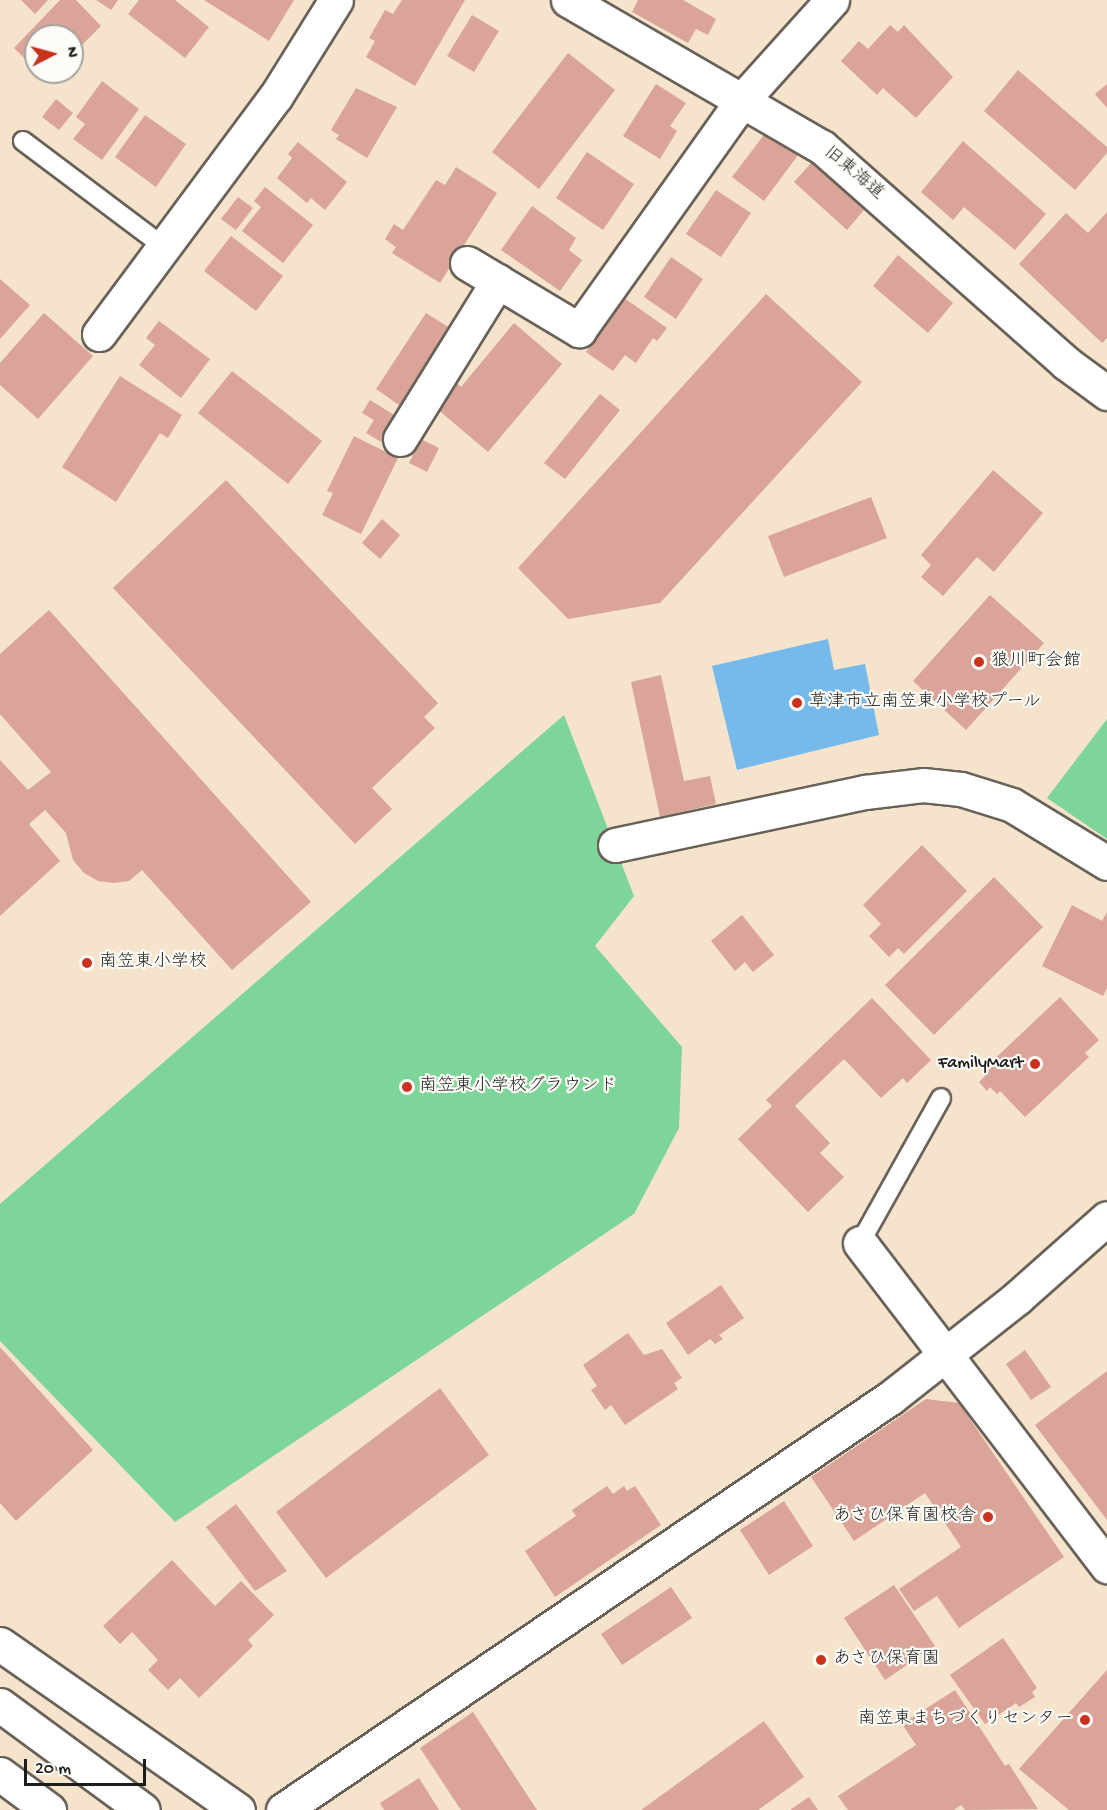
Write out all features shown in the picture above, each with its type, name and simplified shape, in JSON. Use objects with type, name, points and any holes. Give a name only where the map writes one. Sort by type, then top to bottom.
[{"type":"main road","points":[[99,334],[276,96],[336,0]]},
{"type":"main road","name":"旧東海道","points":[[568,0],[743,99],[822,147],[1066,363],[1107,393]]},
{"type":"main road","points":[[467,263],[579,330],[743,99],[832,0]]},
{"type":"main road","points":[[400,439],[498,281]]},
{"type":"main road","points":[[615,845],[865,792],[923,785],[961,789],[1012,804],[1107,863]]},
{"type":"main road","points":[[283,1810],[890,1398],[946,1351],[1017,1298],[1107,1218]]},
{"type":"main road","points":[[860,1243],[946,1351],[1107,1566]]},
{"type":"main road","points":[[0,1644],[237,1810]]},
{"type":"main road","points":[[0,1705],[142,1810]]},
{"type":"main road","points":[[0,1774],[49,1810]]},
{"type":"lane","points":[[23,141],[163,246]]},
{"type":"lane","points":[[860,1243],[941,1098]]},
{"type":"green space","name":"南笠東小学校グラウンド","points":[[564,715],[634,896],[595,946],[682,1047],[679,1128],[634,1214],[175,1522],[0,1341],[0,1204]]},
{"type":"green space","points":[[1107,719],[1107,839],[1047,798]]},
{"type":"water","name":"草津市立南笠東小学校プール","points":[[828,639],[834,670],[865,664],[879,735],[737,770],[712,666]]},
{"type":"building","points":[[21,0],[48,0],[35,14]]},
{"type":"building","points":[[60,0],[76,0],[101,26],[84,43],[84,24],[37,24]]},
{"type":"building","points":[[96,0],[118,0],[111,10]]},
{"type":"building","points":[[139,0],[175,0],[209,27],[185,58],[128,14]]},
{"type":"building","points":[[204,0],[294,0],[269,41]]},
{"type":"building","points":[[402,0],[465,0],[415,86],[366,57],[375,41],[369,38],[385,10],[393,14]]},
{"type":"building","points":[[638,0],[683,0],[716,19],[708,35],[696,29],[688,43],[632,12]]},
{"type":"building","points":[[472,15],[499,31],[474,72],[447,56]]},
{"type":"building","points":[[890,25],[898,32],[904,25],[953,77],[916,118],[883,88],[877,95],[841,61],[859,41],[868,49]]},
{"type":"building","points":[[24,38],[24,58],[14,48]]},
{"type":"building","points":[[568,53],[615,90],[539,189],[492,152]]},
{"type":"building","points":[[1018,70],[1107,147],[1107,153],[1075,190],[984,111]]},
{"type":"building","points":[[102,81],[139,109],[102,160],[73,139],[85,124],[76,117]]},
{"type":"building","points":[[656,84],[686,103],[670,126],[677,131],[660,159],[623,136]]},
{"type":"building","points":[[1107,84],[1107,108],[1095,94]]},
{"type":"building","points":[[356,88],[397,107],[367,158],[336,139],[339,135],[331,130]]},
{"type":"building","points":[[56,99],[73,113],[59,130],[42,117]]},
{"type":"building","points":[[145,115],[186,144],[156,187],[115,157]]},
{"type":"building","points":[[766,132],[798,155],[764,201],[732,177]]},
{"type":"building","points":[[963,141],[1046,214],[1015,250],[964,207],[953,220],[921,192]]},
{"type":"building","points":[[298,142],[347,182],[325,210],[311,198],[307,203],[277,178],[292,158],[288,154]]},
{"type":"building","points":[[587,152],[634,184],[603,230],[556,198]]},
{"type":"building","points":[[812,162],[864,210],[847,230],[794,182]]},
{"type":"building","points":[[456,167],[497,193],[440,283],[392,253],[396,247],[385,239],[394,224],[403,230],[436,180],[445,185]]},
{"type":"building","points":[[265,187],[313,225],[283,263],[242,231],[261,207],[254,201]]},
{"type":"building","points":[[716,190],[751,213],[721,257],[686,234]]},
{"type":"building","points":[[238,197],[253,208],[236,230],[221,219]]},
{"type":"building","points":[[532,206],[576,238],[569,250],[582,260],[560,291],[501,250]]},
{"type":"building","points":[[1107,212],[1107,338],[1102,343],[1019,264],[1066,213],[1088,233]]},
{"type":"building","points":[[231,236],[283,276],[256,311],[204,271]]},
{"type":"building","points":[[898,255],[953,303],[928,333],[873,286]]},
{"type":"building","points":[[671,257],[703,279],[676,319],[644,297]]},
{"type":"building","points":[[0,279],[30,305],[0,339]]},
{"type":"building","points":[[766,294],[862,382],[660,603],[568,619],[518,568]]},
{"type":"building","points":[[624,298],[667,328],[657,341],[653,338],[636,363],[625,355],[613,371],[586,352]]},
{"type":"building","points":[[44,313],[93,356],[38,419],[0,385],[0,363]]},
{"type":"building","points":[[426,313],[453,330],[402,407],[376,389]]},
{"type":"building","points":[[159,321],[210,359],[181,398],[139,365],[155,345],[146,338]]},
{"type":"building","points":[[514,323],[562,364],[488,452],[436,408],[457,383],[461,387]]},
{"type":"building","points":[[232,371],[322,441],[288,484],[198,413]]},
{"type":"building","points":[[120,376],[182,415],[168,438],[160,433],[116,502],[62,467]]},
{"type":"building","points":[[600,394],[620,410],[565,479],[544,463]]},
{"type":"building","points":[[370,400],[399,418],[383,443],[366,433],[374,420],[362,413]]},
{"type":"building","points":[[354,436],[398,458],[361,534],[322,515],[333,493],[327,491]]},
{"type":"building","points":[[421,439],[439,448],[427,472],[409,463]]},
{"type":"building","points":[[993,470],[1043,513],[994,572],[977,557],[943,596],[921,577],[931,565],[921,555]]},
{"type":"building","points":[[226,480],[438,703],[424,717],[435,728],[372,788],[392,809],[355,844],[113,588]]},
{"type":"building","points":[[871,497],[887,538],[784,577],[768,536]]},
{"type":"building","points":[[382,519],[400,535],[380,559],[362,543]]},
{"type":"building","name":"狼川町会館","points":[[990,595],[1044,643],[966,730],[913,681]]},
{"type":"building","points":[[49,610],[311,902],[232,970],[142,870],[129,881],[114,883],[98,881],[84,873],[73,860],[66,833],[45,810],[29,824],[60,861],[0,916],[0,760],[28,790],[51,772],[0,714],[0,654]]},
{"type":"building","points":[[661,675],[684,781],[710,776],[716,804],[660,817],[631,682]]},
{"type":"building","points":[[922,845],[967,891],[904,954],[898,948],[889,957],[869,936],[881,924],[863,905]]},
{"type":"building","points":[[994,877],[1043,927],[934,1035],[885,985]]},
{"type":"building","points":[[1072,905],[1102,921],[1107,912],[1107,988],[1103,996],[1042,966]]},
{"type":"building","points":[[742,915],[774,955],[753,972],[745,962],[735,971],[711,941]]},
{"type":"building","name":"FamilyMart","points":[[1060,997],[1099,1040],[1085,1053],[1089,1057],[1025,1117],[1000,1091],[997,1094],[990,1087],[987,1091],[979,1082],[986,1075],[982,1071]]},
{"type":"building","points":[[872,998],[931,1060],[907,1083],[903,1078],[881,1098],[844,1059],[795,1106],[830,1143],[820,1153],[844,1177],[808,1212],[738,1139],[772,1106],[766,1100]]},
{"type":"building","points":[[721,1285],[744,1318],[719,1335],[723,1339],[715,1344],[710,1339],[688,1355],[666,1323]]},
{"type":"building","points":[[628,1333],[644,1355],[662,1349],[682,1378],[674,1383],[678,1389],[625,1425],[611,1405],[605,1410],[591,1390],[597,1386],[583,1365]]},
{"type":"building","points":[[0,1347],[93,1450],[16,1521],[0,1503]]},
{"type":"building","points":[[1025,1350],[1051,1387],[1031,1400],[1006,1364]]},
{"type":"building","points":[[1107,1371],[1107,1520],[1035,1425]]},
{"type":"building","points":[[440,1388],[489,1455],[326,1578],[276,1512]]},
{"type":"building","name":"あさひ保育園校舎","points":[[926,1399],[959,1403],[1064,1557],[959,1628],[937,1596],[914,1611],[899,1589],[961,1547],[925,1493],[854,1541],[811,1477]]},
{"type":"building","points":[[607,1486],[613,1494],[624,1486],[627,1491],[635,1486],[661,1525],[555,1597],[525,1551],[576,1516],[572,1510]]},
{"type":"building","points":[[784,1501],[813,1546],[769,1575],[740,1530]]},
{"type":"building","points":[[236,1504],[287,1571],[255,1591],[206,1527]]},
{"type":"building","points":[[172,1560],[215,1606],[241,1581],[274,1615],[248,1640],[253,1646],[199,1698],[180,1678],[168,1690],[148,1670],[158,1660],[132,1632],[120,1644],[103,1626]]},
{"type":"building","points":[[894,1585],[935,1646],[885,1680],[844,1618]]},
{"type":"building","points":[[671,1587],[692,1618],[622,1665],[601,1634]]},
{"type":"building","points":[[1003,1638],[1037,1688],[1032,1692],[1035,1697],[1019,1707],[1016,1703],[985,1724],[950,1675]]},
{"type":"building","name":"南笠東まちづくりセンター","points":[[1107,1670],[1107,1810],[1069,1810],[1019,1769]]},
{"type":"building","points":[[955,1690],[1005,1766],[1009,1764],[1038,1809],[965,1810],[961,1805],[954,1810],[848,1810],[838,1796],[916,1745],[902,1724]]},
{"type":"building","points":[[473,1712],[537,1810],[461,1810],[420,1748]]},
{"type":"building","points":[[764,1721],[804,1777],[758,1810],[641,1810]]},
{"type":"building","points":[[419,1778],[439,1810],[384,1810],[380,1803]]},
{"type":"building","points":[[809,1797],[818,1810],[790,1810]]},
{"type":"place","name":"狼川町会館","points":[[979,662]]},
{"type":"place","name":"草津市立南笠東小学校プール","points":[[797,703]]},
{"type":"place","name":"南笠東小学校","points":[[87,963]]},
{"type":"place","name":"FamilyMart","points":[[1035,1064]]},
{"type":"place","name":"南笠東小学校グラウンド","points":[[407,1087]]},
{"type":"place","name":"あさひ保育園校舎","points":[[988,1517]]},
{"type":"place","name":"あさひ保育園","points":[[821,1660]]},
{"type":"place","name":"南笠東まちづくりセンター","points":[[1085,1720]]}]
